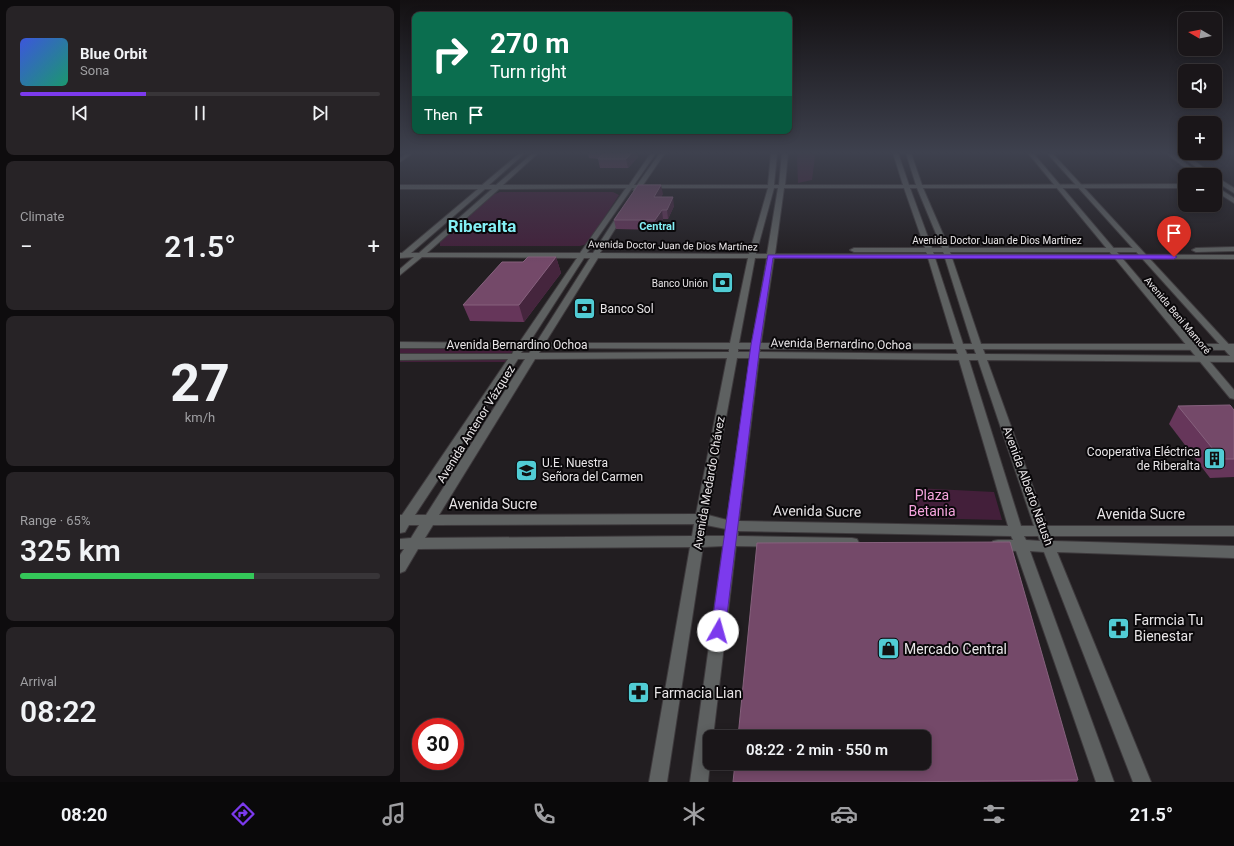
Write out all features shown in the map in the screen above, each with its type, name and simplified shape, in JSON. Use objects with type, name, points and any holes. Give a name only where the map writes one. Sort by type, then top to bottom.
[{"type":"street","points":[[400,191],[462,189]]},
{"type":"street","points":[[412,249],[481,189]]},
{"type":"street","points":[[400,273],[495,189]]},
{"type":"street","name":"Avenida Antenor Vázquez","points":[[402,523],[585,251],[632,189]]},
{"type":"street","name":"Avenida Antenor Vázquez","points":[[400,566],[599,251],[632,189]]},
{"type":"street","points":[[699,782],[755,350],[770,253],[776,189]]},
{"type":"street","name":"Avenida Medardo Chávez","points":[[658,782],[701,520],[752,253],[776,189]]},
{"type":"street","name":"Avenida Alberto Natush","points":[[907,189],[930,253],[962,352],[1016,531],[1105,782]]},
{"type":"street","name":"Avenida Alberto Natush","points":[[921,189],[947,254],[1042,530],[1142,782]]},
{"type":"street","name":"Avenida Beni Mamoré","points":[[1058,189],[1118,257],[1201,359],[1234,396]]},
{"type":"street","name":"Avenida Beni Mamoré","points":[[1080,189],[1230,347],[1234,355]]},
{"type":"street","points":[[1106,189],[1178,191]]},
{"type":"street","points":[[1222,190],[1234,191]]},
{"type":"street","points":[[1222,193],[1234,201]]},
{"type":"street","name":"Avenida Doctor Juan de Dios Martínez","points":[[401,254],[412,249],[427,248],[585,251]]},
{"type":"street","name":"Avenida Doctor Juan de Dios Martínez","points":[[947,254],[1234,249]]},
{"type":"street","name":"Avenida Doctor Juan de Dios Martínez","points":[[401,254],[599,251],[1234,257]]},
{"type":"street","name":"Avenida Bernardino Ochoa","points":[[400,345],[540,345],[734,350],[962,352],[1230,347]]},
{"type":"street","name":"Avenida Bernardino Ochoa","points":[[400,357],[532,356],[734,350]]},
{"type":"street","name":"Avenida Bernardino Ochoa","points":[[980,352],[1234,359]]},
{"type":"street","name":"Avenida Sucre","points":[[402,523],[429,520],[701,520],[732,526],[1016,531],[1234,531]]},
{"type":"street","points":[[400,544],[730,541],[864,543]]},
{"type":"street","points":[[982,544],[1234,552]]},
{"type":"green space","points":[[500,192],[613,192],[619,195],[587,244],[580,246],[440,246],[440,242],[492,195]]},
{"type":"green space","points":[[400,342],[519,342],[505,362],[400,362]]},
{"type":"green space","name":"Plaza Betania","points":[[915,488],[994,492],[1002,520],[919,518]]},
{"type":"building","points":[[635,189],[658,189],[654,197],[673,197],[667,210],[662,210],[655,220],[614,220]]},
{"type":"building","points":[[528,257],[556,257],[519,305],[463,305],[502,262],[523,262]]},
{"type":"building","points":[[1230,405],[1234,410],[1234,459],[1221,459],[1178,406]]},
{"type":"building","name":"Mercado Central","points":[[1010,542],[1078,780],[733,782],[734,770],[931,770],[931,730],[739,730],[757,543]]},
{"type":"place","name":"Banco Unión","points":[[723,283]]},
{"type":"place","name":"Banco Sol","points":[[584,309]]},
{"type":"place","name":"Cooperativa Eléctrica de Riberalta","points":[[1215,459]]},
{"type":"place","name":"U.E. Nuestra Señora del Carmen","points":[[527,470]]},
{"type":"place","name":"Farmcia Tu Bienestar","points":[[1118,628]]},
{"type":"place","name":"Mercado Central","points":[[889,649]]},
{"type":"place","name":"Farmacia Lian","points":[[639,693]]},
{"type":"district","name":"Riberalta","points":[[482,226]]},
{"type":"district","name":"Central","points":[[657,226]]},
{"type":"route","points":[[718,631],[756,345],[770,256],[1174,257]]}]
